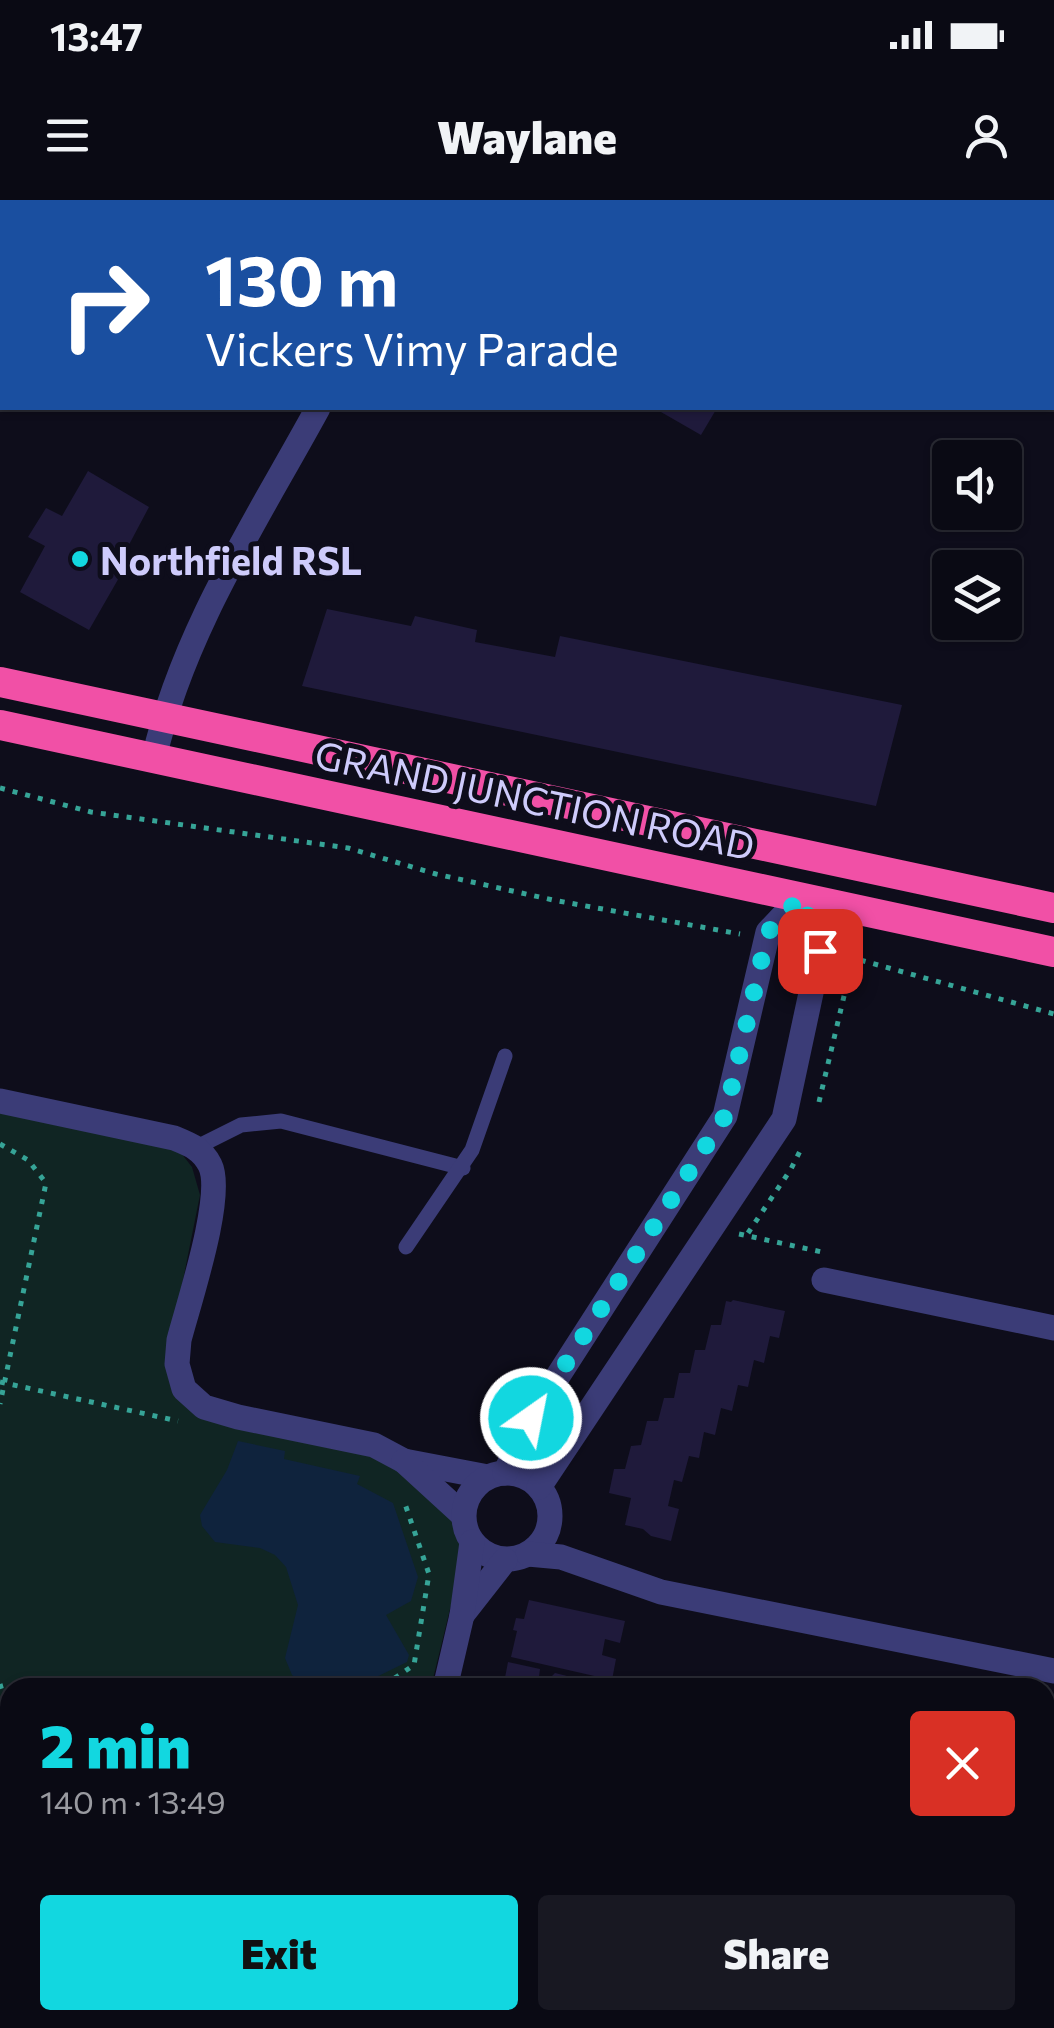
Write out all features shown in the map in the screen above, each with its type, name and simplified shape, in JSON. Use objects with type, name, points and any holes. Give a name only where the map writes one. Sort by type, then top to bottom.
[{"type":"highway","name":"GRAND JUNCTION ROAD","points":[[0,682],[1054,908]]},
{"type":"highway","name":"GRAND JUNCTION ROAD","points":[[0,725],[1054,952]]},
{"type":"highway","points":[[801,897],[810,855]]},
{"type":"street","points":[[154,758],[163,718],[195,632],[317,410]]},
{"type":"street","points":[[463,1515],[470,1493],[496,1475],[725,1116],[768,932],[801,897],[820,951],[784,1120],[539,1487]]},
{"type":"street","points":[[0,1101],[174,1138],[198,1147],[212,1168],[215,1194],[177,1364],[184,1389],[204,1406],[374,1445],[404,1461],[463,1515],[472,1542],[481,1552],[561,1557],[661,1592],[1054,1671]]},
{"type":"street","points":[[824,1280],[1054,1328]]},
{"type":"street","points":[[404,1461],[496,1475],[517,1474],[539,1487],[568,1538],[605,1570]]},
{"type":"street","points":[[462,1615],[516,1557],[546,1536],[550,1511]]},
{"type":"street","points":[[448,1678],[472,1542]]},
{"type":"lane","points":[[406,1247],[462,1168],[506,1056]]},
{"type":"lane","points":[[198,1147],[241,1126],[282,1121],[462,1168]]},
{"type":"path","points":[[0,788],[91,812],[348,848],[436,874],[744,936]]},
{"type":"path","points":[[814,1116],[853,958],[1054,1014]]},
{"type":"path","points":[[809,1132],[791,1170],[746,1236],[822,1250],[824,1280]]},
{"type":"path","points":[[0,1144],[28,1160],[46,1183],[0,1404]]},
{"type":"path","points":[[2,1382],[193,1424]]},
{"type":"path","points":[[395,1678],[414,1666],[429,1574],[400,1491]]},
{"type":"green space","points":[[0,1108],[166,1144],[181,1153],[192,1167],[200,1195],[167,1360],[171,1386],[381,1453],[457,1510],[463,1544],[433,1678],[0,1678]]},
{"type":"water","points":[[238,1441],[285,1451],[284,1459],[360,1476],[357,1484],[393,1503],[418,1577],[411,1601],[386,1615],[409,1655],[407,1662],[374,1678],[292,1675],[285,1658],[298,1605],[286,1567],[275,1555],[260,1548],[215,1542],[202,1526],[200,1515],[227,1470]]},
{"type":"building","points":[[657,410],[716,410],[701,435]]},
{"type":"building","name":"Northfield RSL","points":[[88,471],[149,507],[114,573],[120,576],[89,630],[20,592],[45,546],[28,537],[46,508],[62,516]]},
{"type":"building","points":[[327,609],[411,626],[415,616],[477,630],[475,642],[555,657],[560,636],[902,705],[876,806],[302,686]]},
{"type":"building","points":[[726,1301],[785,1311],[779,1338],[770,1336],[764,1363],[754,1360],[748,1387],[738,1385],[732,1411],[721,1408],[715,1435],[704,1432],[699,1458],[689,1456],[682,1482],[674,1480],[668,1506],[679,1509],[671,1541],[651,1536],[643,1529],[625,1525],[631,1498],[609,1493],[614,1469],[625,1469],[631,1446],[641,1445],[647,1421],[658,1421],[664,1398],[674,1398],[679,1373],[690,1373],[695,1350],[705,1350],[711,1325],[721,1325]]},
{"type":"building","points":[[529,1600],[625,1621],[620,1643],[605,1639],[602,1655],[616,1659],[612,1678],[511,1657],[516,1618],[524,1619]]},
{"type":"building","points":[[508,1662],[540,1669],[539,1677],[544,1678],[505,1678]]},
{"type":"place","name":"Northfield RSL","points":[[80,559]]},
{"type":"route","points":[[531,1418],[725,1116],[768,932],[801,897],[820,951]]}]
